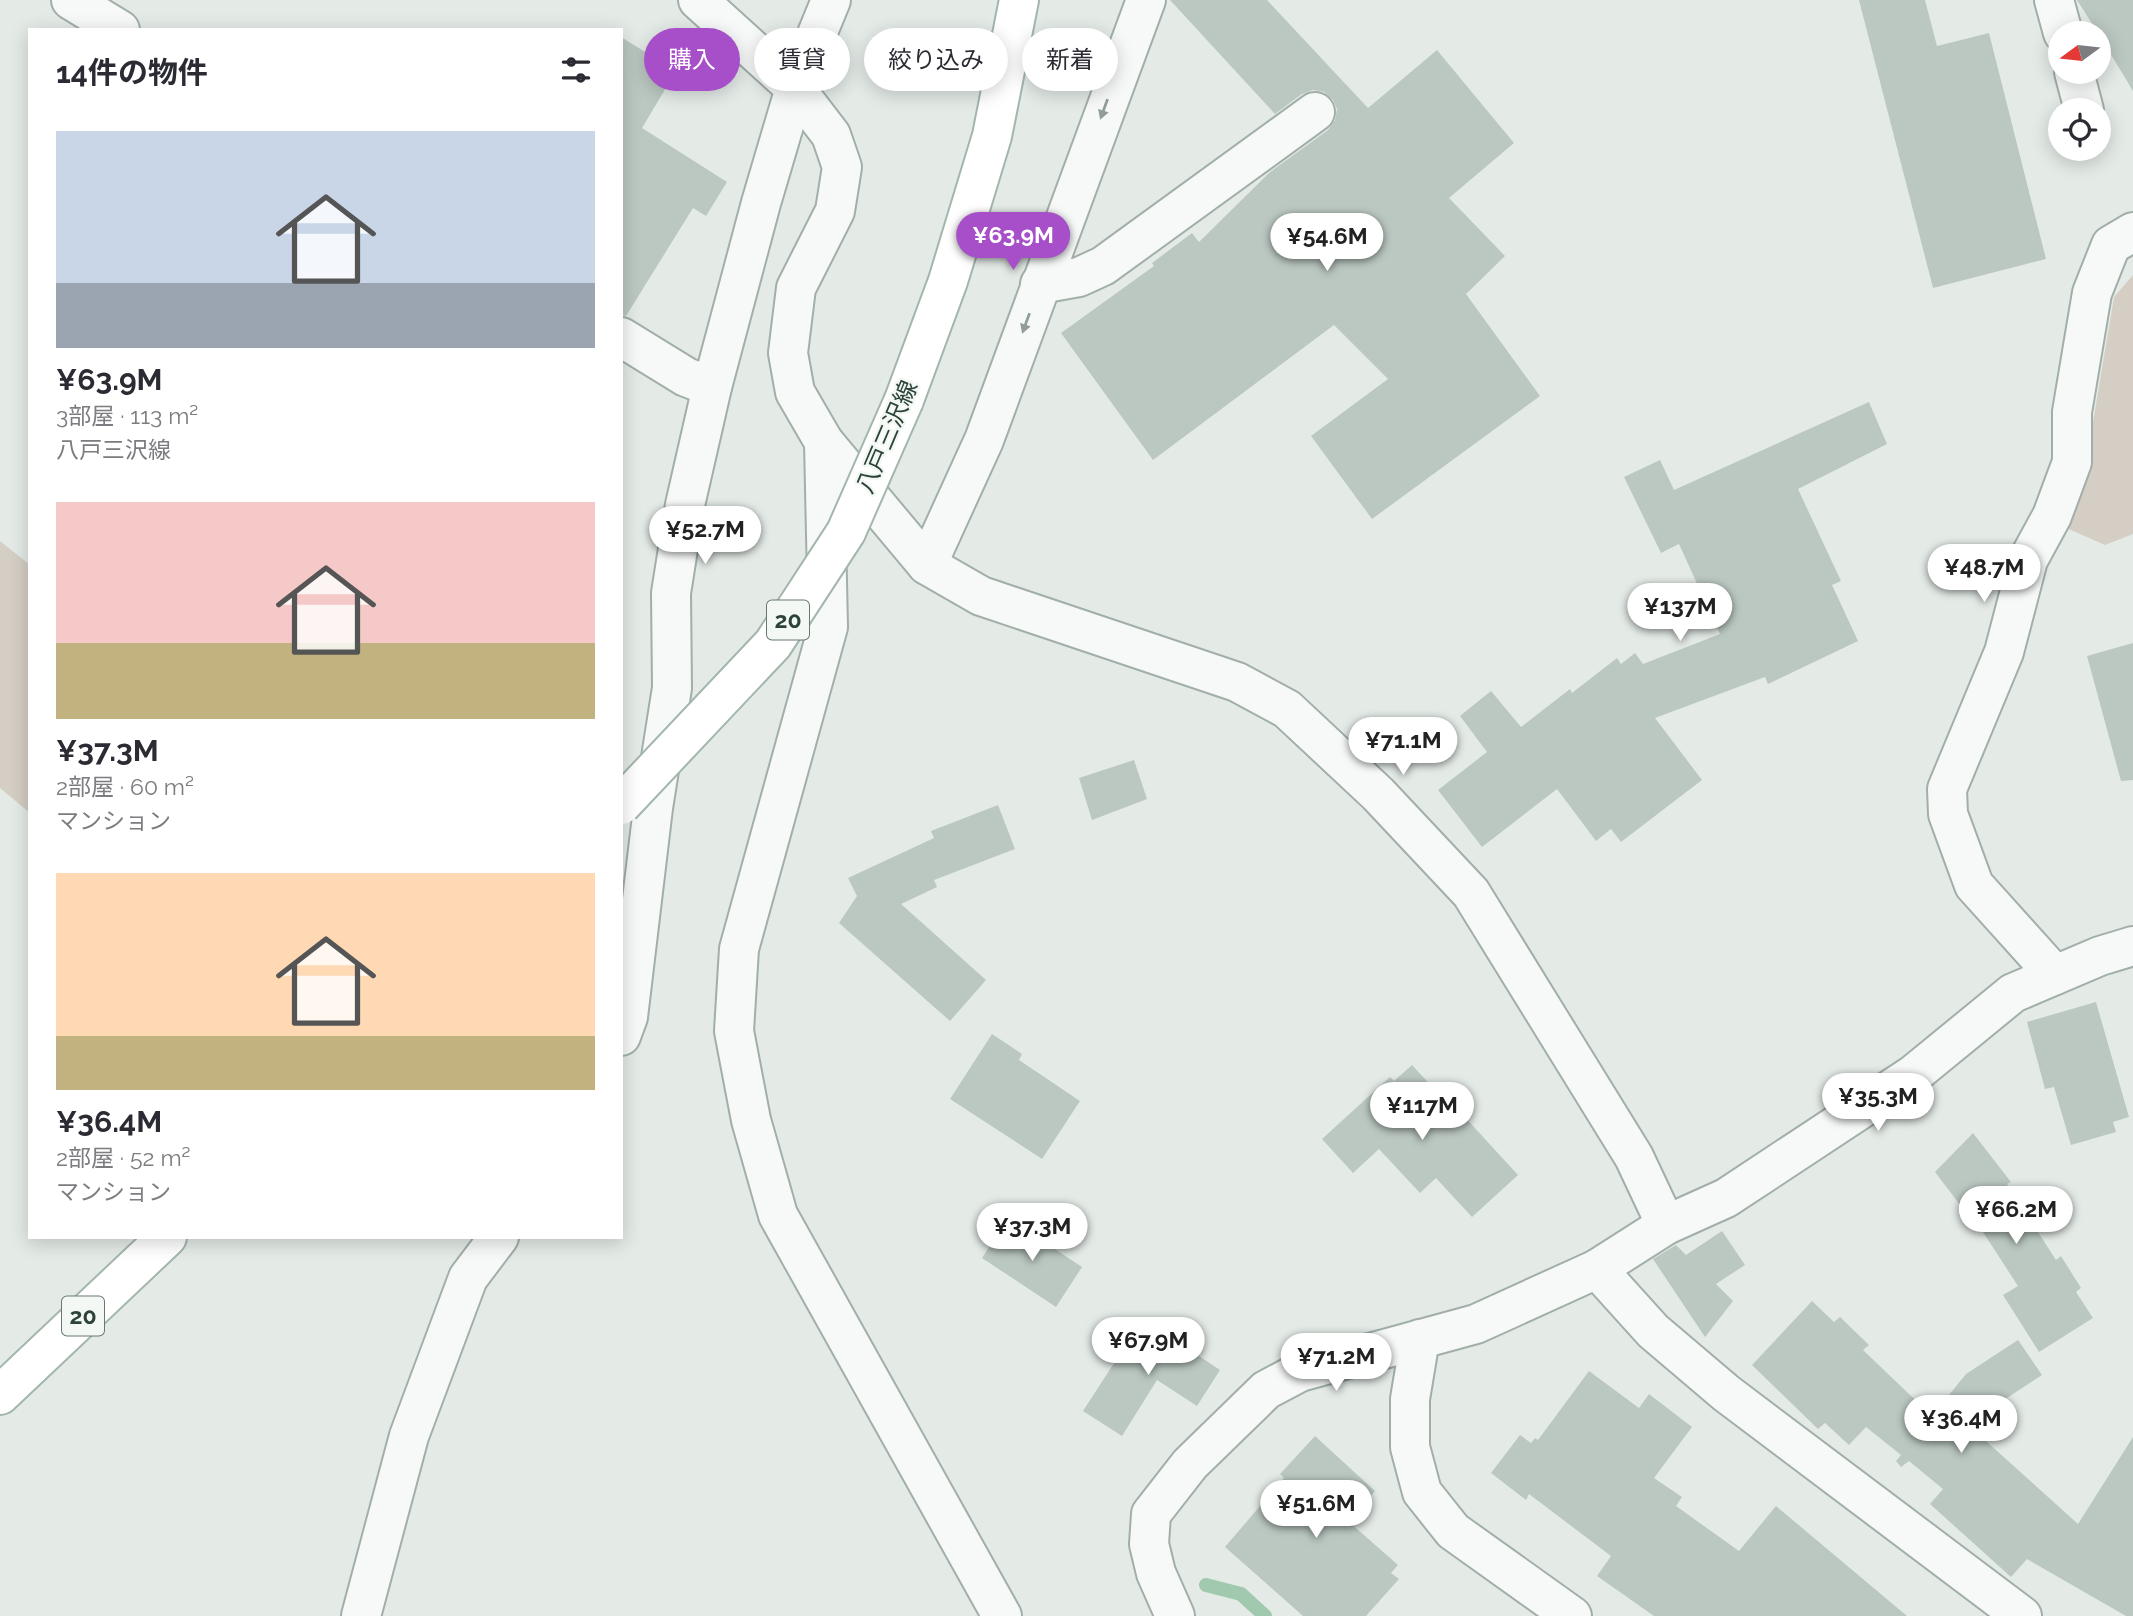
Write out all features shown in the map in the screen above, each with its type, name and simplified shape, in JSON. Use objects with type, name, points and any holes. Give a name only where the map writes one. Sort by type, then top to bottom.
[{"type":"main road","name":"八戸三沢線","points":[[623,803],[773,643],[846,532],[904,400],[948,281],[992,136],[1019,0]]},
{"type":"main road","name":"20","points":[[0,1395],[165,1239]]},
{"type":"street","points":[[71,0],[117,28]]},
{"type":"street","points":[[698,0],[754,51]]},
{"type":"street","points":[[820,28],[831,0]]},
{"type":"street","points":[[927,565],[984,440],[1146,0]]},
{"type":"street","points":[[2054,0],[2060,21]]},
{"type":"street","points":[[623,1031],[628,1017],[653,808],[672,688],[671,593],[685,505],[712,387],[794,91]]},
{"type":"street","points":[[797,91],[831,135],[842,167],[835,211],[796,288],[788,353],[795,392],[824,442],[927,565],[981,596],[1237,682],[1287,709],[1378,794],[1471,893],[1634,1157],[1666,1226]]},
{"type":"street","points":[[1040,284],[1079,277],[1103,265],[1315,112]]},
{"type":"street","points":[[2054,975],[1974,885],[1948,814],[1948,789],[2004,652],[2028,560],[2052,516],[2072,462],[2072,412],[2092,293],[2111,245],[2133,232]]},
{"type":"street","points":[[623,338],[686,377],[712,387]]},
{"type":"street","points":[[824,442],[828,627],[739,949],[734,1031],[751,1120],[778,1215],[1002,1616]]},
{"type":"street","points":[[1175,1616],[1156,1573],[1149,1544],[1151,1514],[1190,1464],[1266,1390],[1300,1372],[1476,1324],[1597,1269],[1666,1226],[1726,1198],[1914,1074],[2013,993],[2100,956],[2133,946]]},
{"type":"street","points":[[361,1616],[409,1436],[468,1279],[498,1239]]},
{"type":"street","points":[[1597,1269],[1653,1331],[1726,1393],[2022,1616]]},
{"type":"street","points":[[1420,1339],[1410,1399],[1410,1447],[1422,1492],[1453,1531],[1573,1616]]},
{"type":"shaded area","points":[[2133,275],[2133,534],[2105,545],[2064,527],[2086,464],[2114,297]]},
{"type":"shaded area","points":[[0,541],[28,563],[28,811],[0,788]]},
{"type":"building","points":[[1170,0],[1267,0],[1368,108],[1437,50],[1514,143],[1449,198],[1505,256],[1466,294],[1540,396],[1372,519],[1311,436],[1388,379],[1334,325],[1153,460],[1061,333],[1154,266],[1152,263],[1192,233],[1199,242],[1270,172],[1328,130],[1335,120],[1337,109],[1333,100],[1324,92],[1313,90],[1302,94],[1275,114]]},
{"type":"building","points":[[1859,0],[1925,0],[1937,46],[1989,33],[2046,259],[1933,288]]},
{"type":"building","points":[[2077,0],[2133,0],[2133,91],[2111,55],[2111,21],[2090,21]]},
{"type":"building","points":[[623,38],[644,51],[644,91],[664,91],[642,128],[727,182],[706,216],[693,208],[626,316],[623,315]]},
{"type":"building","points":[[1869,402],[1887,444],[1798,489],[1841,581],[1832,585],[1858,641],[1768,684],[1765,677],[1655,718],[1702,780],[1621,842],[1611,829],[1596,841],[1557,789],[1482,847],[1438,790],[1487,752],[1460,716],[1491,691],[1521,727],[1570,689],[1572,693],[1617,658],[1621,664],[1635,653],[1643,664],[1720,634],[1679,544],[1661,553],[1624,477],[1660,460],[1674,490]]},
{"type":"building","points":[[2133,643],[2133,780],[2121,781],[2087,656]]},
{"type":"building","points":[[1134,760],[1147,799],[1092,820],[1079,778]]},
{"type":"building","points":[[998,805],[1015,849],[934,880],[937,887],[901,904],[986,980],[950,1021],[839,923],[857,896],[848,878],[934,838],[931,831]]},
{"type":"building","points":[[2096,1002],[2129,1117],[2113,1122],[2116,1132],[2071,1145],[2054,1087],[2045,1089],[2027,1022]]},
{"type":"building","points":[[992,1034],[1022,1054],[1019,1060],[1080,1101],[1042,1159],[950,1099]]},
{"type":"building","points":[[1412,1065],[1448,1104],[1451,1102],[1518,1175],[1472,1217],[1436,1178],[1420,1193],[1379,1149],[1353,1173],[1322,1139],[1390,1077],[1394,1081]]},
{"type":"building","points":[[1973,1133],[2011,1182],[2007,1184],[2056,1260],[2061,1256],[2081,1288],[2076,1292],[2093,1318],[2039,1352],[2003,1295],[2018,1286],[1970,1212],[1967,1214],[1935,1172]]},
{"type":"building","points":[[1008,1218],[1082,1267],[1056,1307],[982,1258]]},
{"type":"building","points":[[1722,1231],[1745,1265],[1716,1284],[1733,1301],[1705,1337],[1653,1259],[1676,1245],[1686,1255]]},
{"type":"building","points":[[1812,1301],[1834,1322],[1840,1317],[1869,1345],[1863,1350],[1932,1416],[1966,1374],[2018,1340],[2042,1375],[1967,1424],[2078,1524],[2133,1437],[2133,1616],[2126,1616],[2027,1559],[2011,1577],[1930,1504],[1943,1489],[1909,1461],[1901,1467],[1896,1461],[1901,1455],[1866,1427],[1849,1445],[1825,1423],[1818,1429],[1752,1365]]},
{"type":"building","points":[[1148,1322],[1220,1370],[1197,1406],[1157,1380],[1122,1436],[1083,1411],[1133,1334],[1138,1337]]},
{"type":"building","points":[[1589,1371],[1639,1408],[1649,1394],[1692,1427],[1654,1478],[1682,1497],[1676,1506],[1739,1551],[1776,1506],[1907,1616],[1654,1616],[1597,1576],[1611,1556],[1529,1494],[1526,1500],[1491,1473],[1520,1435],[1531,1443],[1535,1438],[1538,1440]]},
{"type":"building","points":[[1315,1436],[1375,1491],[1348,1521],[1398,1565],[1391,1573],[1399,1579],[1366,1616],[1303,1616],[1225,1547],[1284,1478],[1280,1474]]},
{"type":"waterway","points":[[1206,1585],[1241,1594],[1265,1616]]}]
